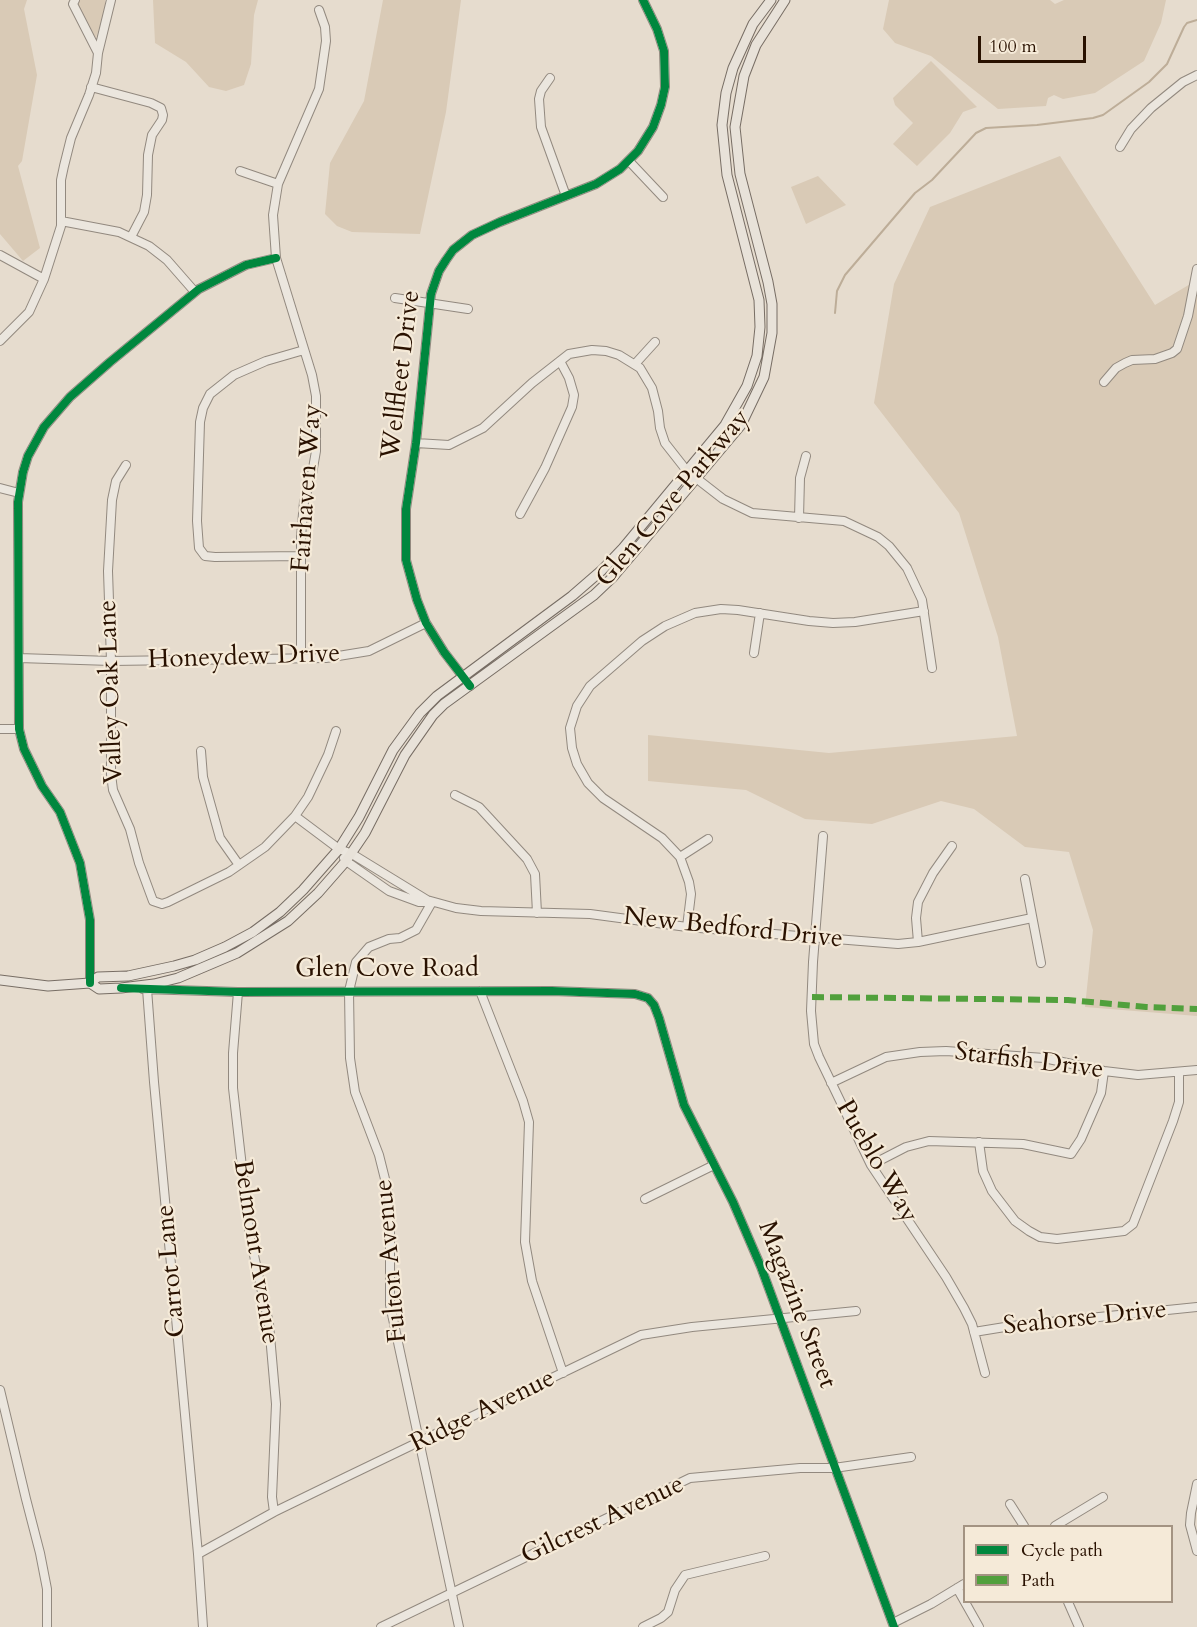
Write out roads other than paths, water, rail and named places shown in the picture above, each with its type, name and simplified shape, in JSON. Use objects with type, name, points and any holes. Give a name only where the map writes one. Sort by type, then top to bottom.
[{"type":"main road","name":"Glen Cove Parkway","points":[[128,976],[195,960],[253,932],[280,912],[339,849],[359,817],[393,750],[411,724],[437,696],[572,596],[602,570],[734,412],[747,386],[757,356],[760,327],[759,300],[727,175],[722,125],[726,93],[733,68],[753,24],[771,0]]},
{"type":"main road","name":"Glen Cove Parkway","points":[[121,988],[177,978],[217,962],[254,943],[288,921],[318,893],[349,857],[365,833],[405,755],[420,731],[444,704],[600,589],[629,560],[741,425],[757,395],[769,359],[772,304],[740,174],[735,127],[744,76],[761,36],[785,0]]},
{"type":"main road","name":"Glen Cove Road","points":[[0,980],[48,986],[90,983],[98,977],[128,976]]},
{"type":"main road","name":"Glen Cove Road","points":[[90,983],[99,989],[121,988]]},
{"type":"street","points":[[75,0],[74,4],[98,53]]},
{"type":"street","points":[[0,341],[28,312],[44,279],[61,221],[64,166],[71,138],[92,87],[111,0]]},
{"type":"street","name":"Wellfleet Drive","points":[[470,686],[444,652],[426,623],[406,560],[406,509],[416,443],[431,294],[439,271],[462,242],[485,228],[596,184],[629,161],[644,142],[653,127],[665,87],[664,51],[657,29],[642,0]]},
{"type":"street","name":"Fairhaven Way","points":[[301,658],[301,556],[304,502],[312,474],[317,423],[316,396],[276,258],[273,215],[278,184],[319,89],[326,41],[325,27],[319,10]]},
{"type":"street","points":[[1120,147],[1131,129],[1151,108],[1184,82],[1197,75]]},
{"type":"street","points":[[550,78],[541,91],[539,99],[541,127],[566,196]]},
{"type":"street","points":[[92,87],[151,102],[161,108],[163,115],[152,135],[148,155],[147,195],[144,212],[131,237]]},
{"type":"street","points":[[629,161],[663,196]]},
{"type":"street","points":[[240,171],[278,184]]},
{"type":"street","points":[[61,221],[104,229],[131,237],[149,246],[167,260],[195,292]]},
{"type":"street","points":[[1,257],[44,279]]},
{"type":"street","points":[[90,983],[90,920],[80,863],[60,812],[42,786],[29,761],[19,729],[19,493],[28,456],[44,427],[70,397],[195,292],[219,277],[246,265],[276,258]]},
{"type":"street","points":[[1104,382],[1116,368],[1125,363],[1132,360],[1155,359],[1177,349],[1188,316],[1197,269]]},
{"type":"street","points":[[395,298],[468,309]]},
{"type":"street","points":[[635,364],[656,342]]},
{"type":"street","points":[[301,556],[205,556],[199,548],[197,510],[200,422],[203,408],[210,394],[234,375],[266,361],[304,350]]},
{"type":"street","points":[[416,443],[449,445],[483,428],[532,383],[569,354],[592,350],[619,355],[640,368],[652,388],[660,428],[666,443],[687,471],[723,499],[752,513],[844,521],[878,537],[907,568],[918,591],[924,611],[932,668]]},
{"type":"street","points":[[520,514],[546,468],[572,407],[574,395],[569,378],[560,361]]},
{"type":"street","points":[[799,518],[800,478],[806,456]]},
{"type":"street","name":"Valley Oak Lane","points":[[126,465],[116,481],[112,500],[108,571],[111,774],[113,790],[130,829],[153,901],[162,904],[168,902],[229,872],[265,847],[295,816],[318,777],[336,731]]},
{"type":"street","points":[[0,488],[19,493]]},
{"type":"street","points":[[687,927],[691,894],[680,857],[662,838],[603,798],[581,774],[572,748],[570,728],[577,706],[590,686],[642,641],[665,626],[695,613],[710,610],[738,610],[833,623],[855,622],[924,611]]},
{"type":"street","points":[[754,653],[760,613]]},
{"type":"street","name":"Honeydew Drive","points":[[19,658],[111,661],[326,658],[359,654],[426,623]]},
{"type":"street","points":[[0,729],[19,729]]},
{"type":"street","points":[[201,751],[203,777],[220,838],[239,865]]},
{"type":"street","points":[[455,795],[479,807],[527,859],[536,880],[537,913]]},
{"type":"street","name":"New Bedford Drive","points":[[295,816],[389,891],[419,902],[432,902],[481,912],[590,914],[687,927],[898,944],[918,942],[1032,918]]},
{"type":"street","name":"Pueblo Way","points":[[823,836],[815,938],[812,1027],[817,1050],[872,1165],[964,1308],[986,1373]]},
{"type":"street","points":[[680,857],[708,839]]},
{"type":"street","points":[[918,942],[916,918],[918,902],[933,873],[952,846]]},
{"type":"street","points":[[1025,879],[1041,963]]},
{"type":"street","name":"Fulton Avenue","points":[[432,902],[416,930],[400,938],[369,946],[364,951],[356,962],[349,991],[353,1082],[362,1113],[379,1155],[387,1187],[390,1216],[390,1305],[459,1627]]},
{"type":"street","name":"Glen Cove Road","points":[[121,988],[238,992],[634,993],[644,995],[651,1001]]},
{"type":"street","name":"Carrot Lane","points":[[147,989],[198,1554]]},
{"type":"street","points":[[480,991],[529,1122],[525,1242],[532,1281],[563,1373]]},
{"type":"street","name":"Belmont Avenue","points":[[238,992],[233,1053],[233,1088],[250,1237],[269,1324],[276,1404],[272,1497],[274,1512]]},
{"type":"street","name":"Magazine Street","points":[[651,1001],[659,1018],[684,1105],[747,1232],[894,1625]]},
{"type":"street","name":"Starfish Drive","points":[[831,1083],[886,1057],[920,1052],[969,1052],[1044,1058],[1104,1071],[1138,1075],[1197,1070]]},
{"type":"street","points":[[872,1165],[916,1143],[929,1141],[1023,1144],[1071,1154],[1081,1139],[1101,1093],[1104,1071]]},
{"type":"street","points":[[979,1142],[983,1171],[992,1191],[1015,1221],[1029,1231],[1040,1237],[1057,1239],[1124,1231],[1133,1224],[1173,1121],[1179,1102],[1179,1072]]},
{"type":"street","points":[[645,1199],[714,1165]]},
{"type":"street","name":"Seahorse Drive","points":[[974,1332],[1011,1326],[1197,1307]]},
{"type":"street","name":"Ridge Avenue","points":[[198,1554],[274,1512],[631,1340],[653,1332],[855,1311]]},
{"type":"street","points":[[0,1390],[40,1553],[46,1589],[47,1627]]},
{"type":"street","name":"Gilcrest Avenue","points":[[381,1627],[690,1478],[834,1467],[911,1457]]},
{"type":"street","points":[[1197,1484],[1190,1525],[1197,1551]]},
{"type":"street","points":[[1058,1525],[1103,1497]]},
{"type":"street","points":[[1010,1504],[1023,1525]]},
{"type":"street","points":[[198,1554],[202,1627]]},
{"type":"street","points":[[643,1627],[668,1612],[675,1590],[685,1575],[765,1556]]},
{"type":"street","points":[[894,1625],[963,1585]]},
{"type":"street","points":[[957,1588],[963,1599]]},
{"type":"street","points":[[965,1603],[979,1627]]},
{"type":"street","points":[[1068,1603],[1079,1627]]},
{"type":"waterway","points":[[835,313],[837,291],[845,275],[915,193],[932,180],[976,133],[986,128],[1037,125],[1103,115],[1149,82],[1167,64],[1184,27],[1187,23],[1197,20]]}]
